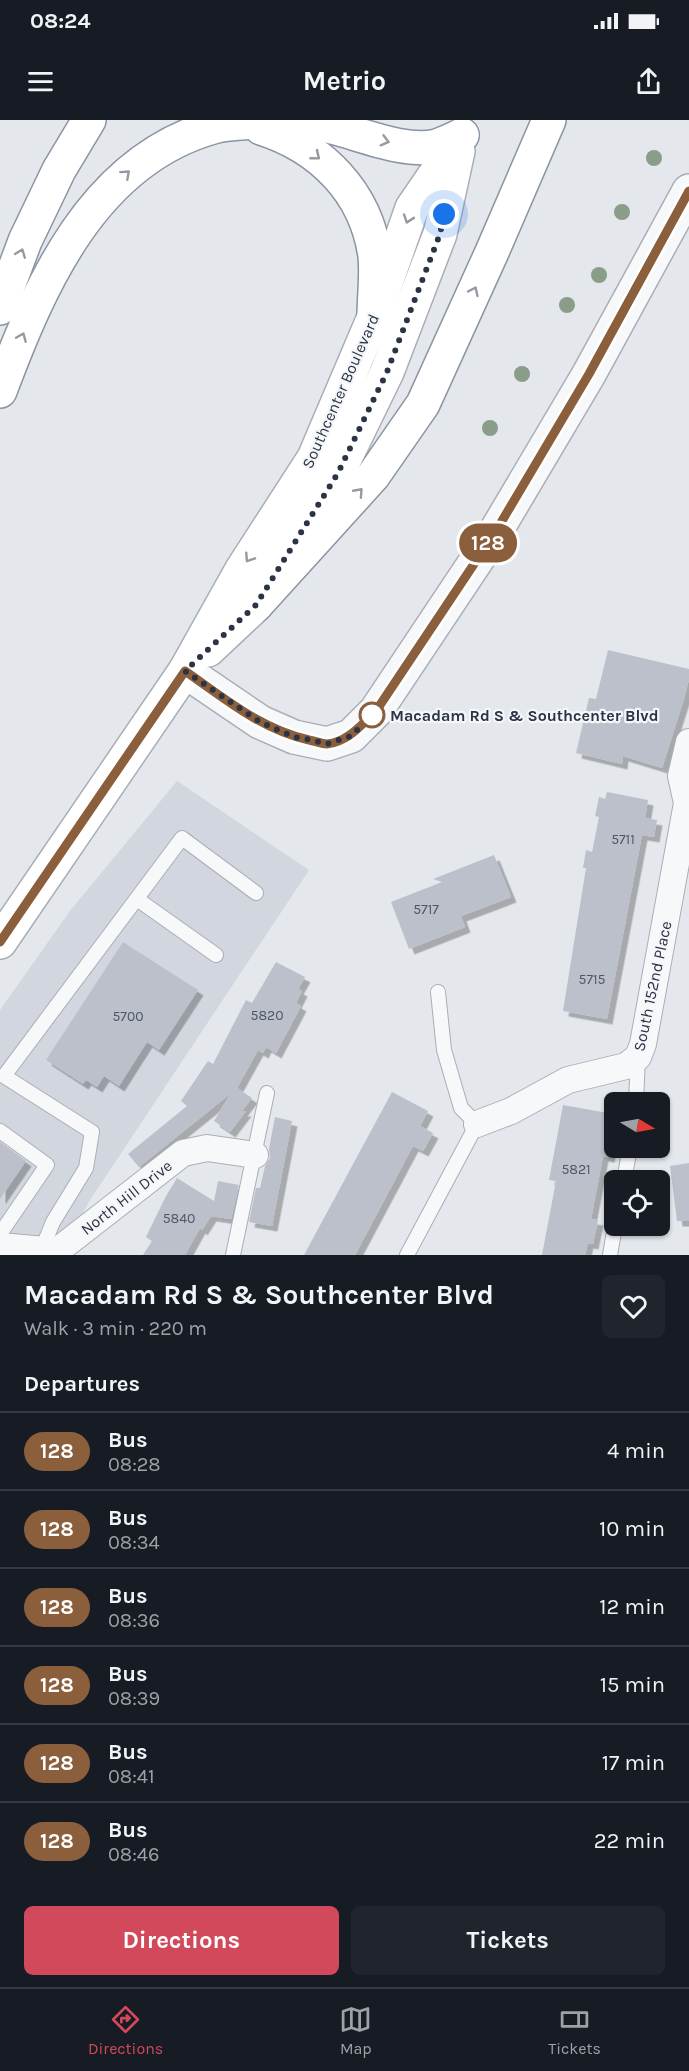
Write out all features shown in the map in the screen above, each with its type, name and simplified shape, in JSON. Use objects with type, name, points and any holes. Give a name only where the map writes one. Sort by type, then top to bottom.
[{"type":"main road","points":[[0,308],[26,241],[59,170],[89,120]]},
{"type":"main road","points":[[256,605],[373,476],[423,404],[549,120]]},
{"type":"main road","points":[[0,391],[47,280],[70,239],[104,195],[135,167],[157,152],[181,139],[215,126],[244,123],[275,121],[313,123],[410,148],[436,146],[464,128]]},
{"type":"main road","points":[[244,123],[282,135],[307,148],[328,165],[347,187],[365,219],[371,238],[375,259],[374,317]]},
{"type":"main road","name":"Southcenter Boulevard","points":[[185,671],[256,605],[338,473],[387,372],[440,234],[464,128]]},
{"type":"main road","name":"Southcenter Boulevard","points":[[0,942],[185,671],[241,571],[314,458],[374,317],[412,208],[464,128]]},
{"type":"street","points":[[185,671],[260,722],[294,737],[327,744],[351,736],[376,711],[496,531],[589,374],[689,191]]},
{"type":"street","name":"South 152nd Place","points":[[477,1124],[511,1111],[568,1080],[626,1066],[638,1057],[645,1032],[687,803],[681,776],[689,742]]},
{"type":"street","name":"North Hill Drive","points":[[0,1246],[57,1251],[183,1153],[207,1148],[255,1155]]},
{"type":"lane","points":[[41,1251],[53,1222],[86,1168],[92,1132],[2,1076],[182,838],[256,892]]},
{"type":"lane","points":[[137,899],[216,955]]},
{"type":"lane","points":[[407,1255],[477,1124],[461,1108],[444,1050],[438,992]]},
{"type":"lane","points":[[636,1092],[638,1057]]},
{"type":"lane","points":[[233,1255],[267,1093]]},
{"type":"lane","points":[[0,1131],[47,1164],[0,1231]]},
{"type":"lane","points":[[609,1255],[613,1236]]},
{"type":"shaded area","points":[[177,781],[309,870],[90,1200],[60,1255],[0,1255],[0,1010],[70,911]]},
{"type":"building","points":[[608,650],[689,669],[684,699],[662,768],[623,756],[622,764],[576,753],[589,698],[596,699]]},
{"type":"building","points":[[607,792],[648,800],[645,818],[657,820],[654,837],[642,835],[607,1019],[563,1011],[586,868],[583,868],[586,850],[592,852],[599,817],[595,816],[599,797],[605,799]]},
{"type":"building","points":[[494,855],[511,897],[461,916],[465,927],[409,949],[391,902],[442,882],[433,879]]},
{"type":"building","points":[[123,942],[198,990],[159,1050],[147,1042],[119,1086],[104,1076],[97,1087],[86,1080],[83,1084],[46,1060]]},
{"type":"building","points":[[276,962],[305,977],[298,989],[302,991],[296,1003],[301,1006],[276,1053],[266,1047],[263,1053],[258,1050],[237,1088],[252,1098],[242,1111],[246,1111],[230,1132],[214,1121],[231,1093],[139,1167],[128,1154],[187,1106],[181,1101],[208,1061],[213,1064],[246,1000],[252,1003]]},
{"type":"building","points":[[392,1092],[428,1111],[420,1126],[433,1133],[423,1151],[413,1146],[355,1255],[304,1255]]},
{"type":"building","points":[[563,1105],[604,1112],[604,1156],[591,1219],[598,1220],[593,1244],[588,1243],[585,1255],[542,1255],[556,1181],[549,1180]]},
{"type":"building","points":[[275,1117],[292,1121],[272,1226],[249,1222],[256,1188],[260,1188],[265,1166],[270,1158],[269,1149]]},
{"type":"building","points":[[0,1142],[26,1161],[0,1199]]},
{"type":"building","points":[[689,1163],[689,1221],[677,1221],[670,1166]]},
{"type":"building","points":[[177,1178],[214,1201],[218,1181],[239,1185],[231,1219],[211,1216],[202,1230],[200,1228],[185,1255],[143,1255],[152,1241],[146,1237]]},
{"type":"bus line","name":"128","points":[[0,942],[185,671],[260,722],[294,737],[327,744],[351,736],[376,711],[496,531],[589,374],[689,191]]},
{"type":"place","name":"Macadam Rd S & Southcenter Blvd","points":[[372,715]]},
{"type":"route","points":[[372,715],[376,711],[351,736],[327,744],[294,737],[260,722],[185,671],[256,605],[338,473],[387,372],[440,234],[444,214]]}]
